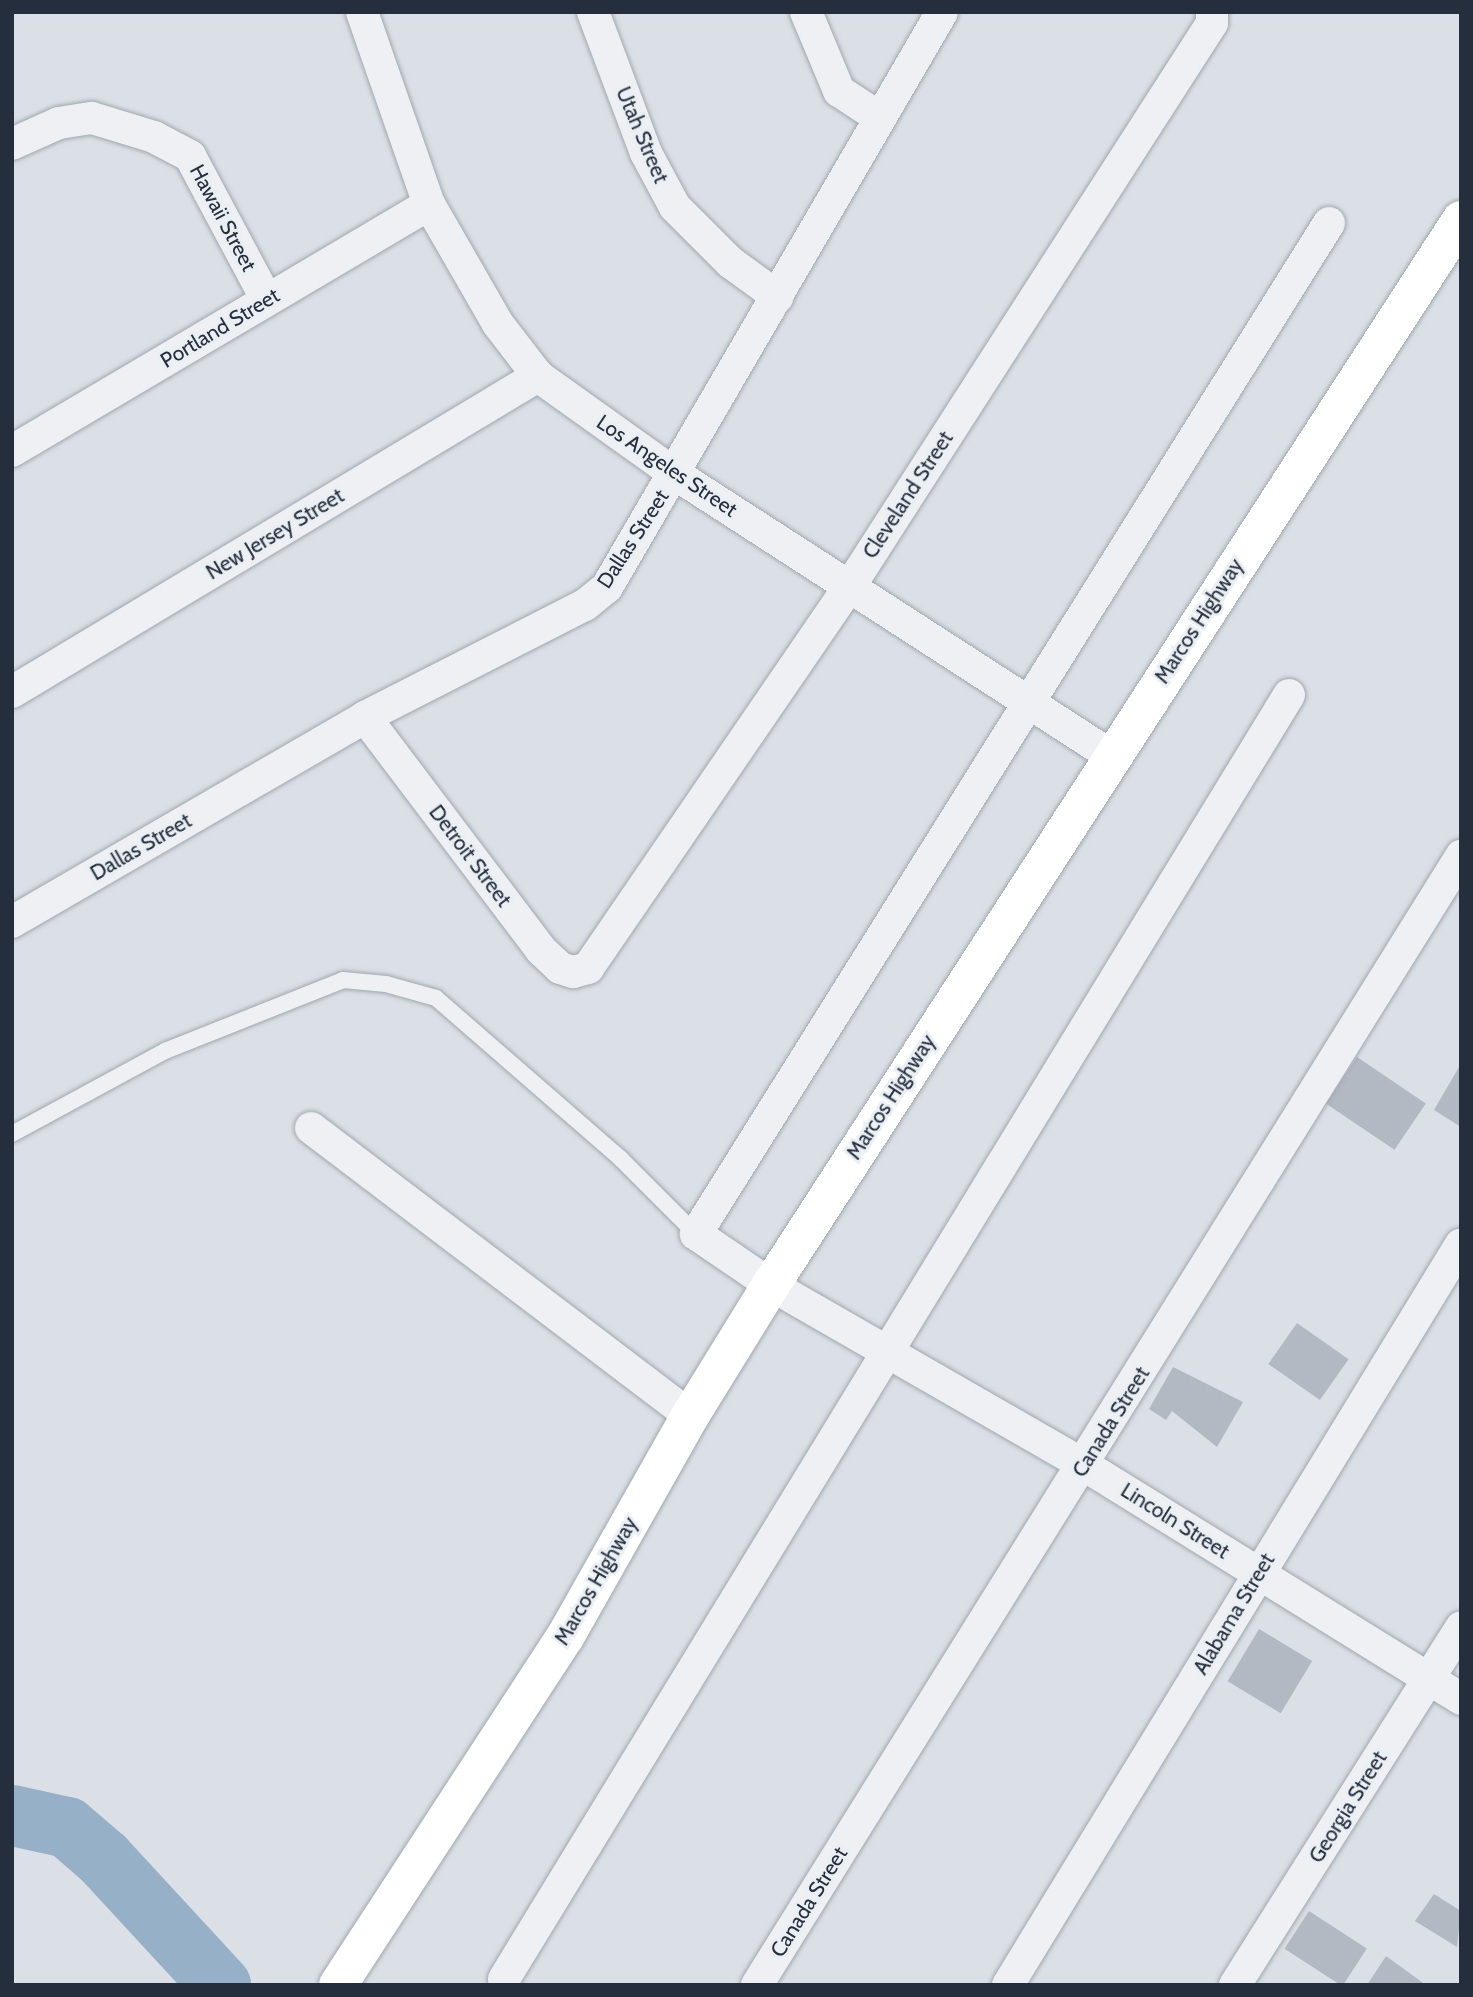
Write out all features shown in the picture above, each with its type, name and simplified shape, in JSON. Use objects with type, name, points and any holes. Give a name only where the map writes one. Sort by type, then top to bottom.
[{"type":"main road","name":"Marcos Highway","points":[[338,1985],[441,1831],[565,1637],[690,1416],[771,1285],[1110,755],[1461,220]]},
{"type":"street","name":"Los Angeles Street","points":[[362,12],[429,204],[498,324],[538,376],[675,474],[1110,755]]},
{"type":"street","name":"Utah Street","points":[[593,12],[646,153],[675,207],[730,262],[778,297]]},
{"type":"street","points":[[806,12],[839,91],[880,118]]},
{"type":"street","name":"Dallas Street","points":[[12,922],[365,717],[585,605],[607,587],[942,12]]},
{"type":"street","name":"Cleveland Street","points":[[588,968],[850,586],[1212,23],[1212,12]]},
{"type":"street","name":"Hawaii Street","points":[[12,144],[58,123],[92,118],[154,136],[190,156],[267,300]]},
{"type":"street","name":"Portland Street","points":[[12,451],[429,204]]},
{"type":"street","points":[[696,1234],[1026,700],[1329,223]]},
{"type":"street","name":"New Jersey Street","points":[[12,692],[538,376]]},
{"type":"street","points":[[504,1979],[1289,695]]},
{"type":"street","name":"Detroit Street","points":[[365,717],[541,950],[560,968],[573,972],[588,968]]},
{"type":"street","name":"Canada Street","points":[[757,1985],[1084,1465],[1461,856]]},
{"type":"street","points":[[311,1128],[690,1416]]},
{"type":"street","name":"Lincoln Street","points":[[696,1234],[771,1285],[1084,1465],[1461,1699]]},
{"type":"street","name":"Alabama Street","points":[[1008,1985],[1461,1244]]},
{"type":"street","name":"Georgia Street","points":[[1235,1985],[1461,1628]]},
{"type":"lane","points":[[12,1134],[178,1046],[343,980],[386,984],[436,998],[621,1159],[696,1234]]},
{"type":"building","points":[[1357,1057],[1426,1103],[1394,1150],[1326,1103]]},
{"type":"building","points":[[1459,1067],[1461,1068],[1461,1127],[1434,1110]]},
{"type":"building","points":[[1297,1323],[1349,1359],[1320,1400],[1268,1364]]},
{"type":"building","points":[[1173,1367],[1243,1402],[1217,1447],[1172,1411],[1166,1420],[1149,1409]]},
{"type":"building","points":[[1259,1629],[1312,1661],[1281,1713],[1228,1681]]},
{"type":"building","points":[[1434,1894],[1461,1911],[1457,1947],[1415,1921]]},
{"type":"building","points":[[1309,1911],[1367,1949],[1343,1985],[1284,1949]]},
{"type":"building","points":[[1386,1956],[1426,1985],[1367,1985]]},
{"type":"waterway","points":[[12,1815],[67,1827],[103,1858],[220,1985]]}]
